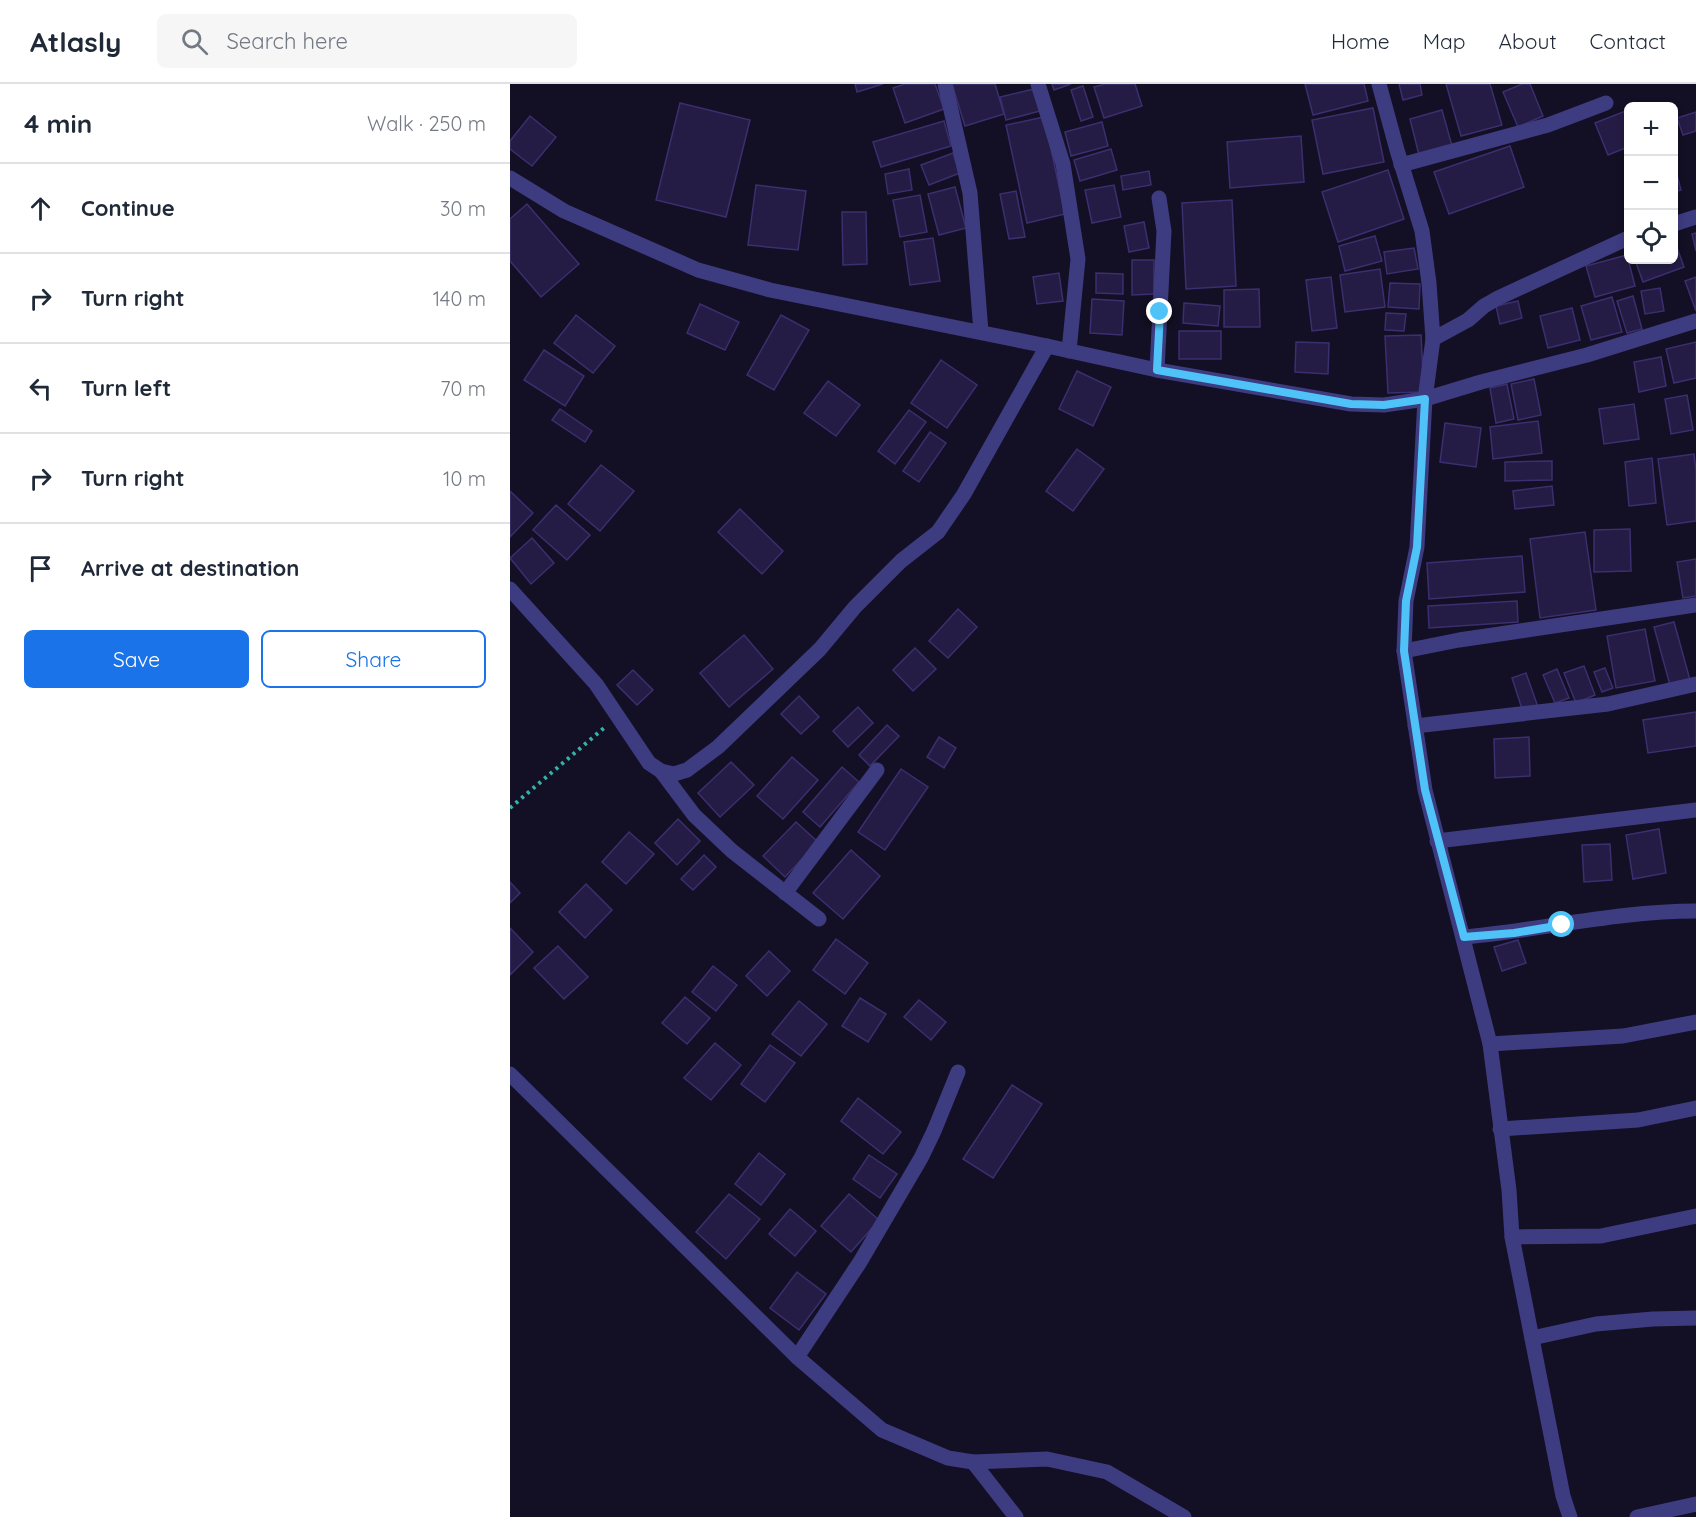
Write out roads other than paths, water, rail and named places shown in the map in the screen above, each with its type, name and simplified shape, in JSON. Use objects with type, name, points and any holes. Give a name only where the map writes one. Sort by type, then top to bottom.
[{"type":"street","points":[[945,84],[970,193],[981,333]]},
{"type":"street","points":[[1038,84],[1063,164],[1078,259],[1069,351]]},
{"type":"street","points":[[1379,84],[1422,231],[1433,339],[1425,399],[1417,547],[1406,601],[1404,651],[1425,790],[1490,1044],[1509,1190],[1512,1237],[1569,1517]]},
{"type":"street","points":[[1401,165],[1548,125],[1606,103]]},
{"type":"street","points":[[510,178],[564,211],[698,270],[770,290],[1157,370],[1351,404],[1384,405],[1425,399],[1587,355],[1696,321]]},
{"type":"street","points":[[1157,370],[1164,231],[1159,198]]},
{"type":"street","points":[[1678,223],[1696,217]]},
{"type":"street","points":[[1433,339],[1468,320],[1484,306],[1498,298],[1624,240]]},
{"type":"street","points":[[661,771],[674,774],[687,770],[718,747],[820,649],[855,607],[901,561],[938,532],[975,476],[1047,346]]},
{"type":"street","points":[[510,589],[596,684],[649,763],[661,771],[694,815],[732,851],[819,919]]},
{"type":"street","points":[[1404,651],[1459,640],[1696,605]]},
{"type":"street","points":[[1415,726],[1608,704],[1696,684]]},
{"type":"street","points":[[785,893],[877,770]]},
{"type":"street","points":[[1437,842],[1696,810]]},
{"type":"street","points":[[1464,937],[1514,933],[1615,917],[1696,911]]},
{"type":"street","points":[[1490,1044],[1623,1036],[1696,1022]]},
{"type":"street","points":[[797,1358],[861,1262],[921,1158],[958,1072]]},
{"type":"street","points":[[510,1074],[797,1358],[882,1430],[948,1458],[973,1462],[1047,1459],[1107,1472],[1184,1517]]},
{"type":"street","points":[[1500,1130],[1638,1119],[1696,1108]]},
{"type":"street","points":[[1512,1237],[1601,1236],[1696,1216]]},
{"type":"street","points":[[1532,1338],[1596,1324],[1696,1318]]},
{"type":"street","points":[[973,1462],[1016,1517]]},
{"type":"street","points":[[1638,1517],[1696,1504]]}]
